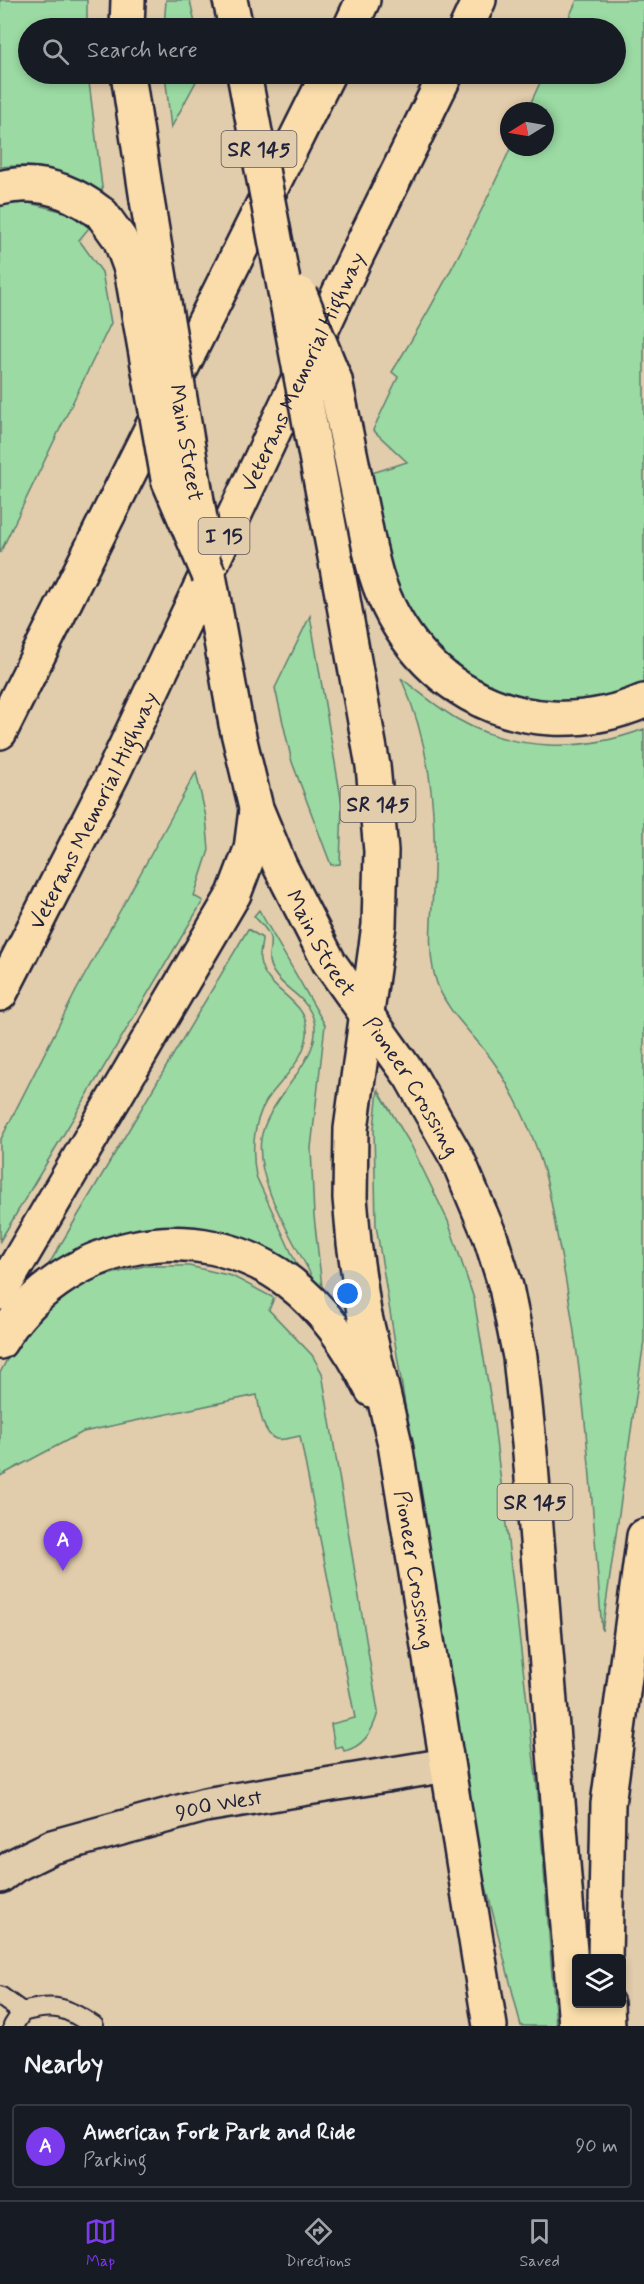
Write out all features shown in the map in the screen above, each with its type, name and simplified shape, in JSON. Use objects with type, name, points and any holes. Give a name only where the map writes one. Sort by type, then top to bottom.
[{"type":"main road","points":[[127,18],[128,0]]},
{"type":"main road","points":[[230,0],[234,18]]},
{"type":"main road","points":[[355,18],[363,0]]},
{"type":"main road","points":[[471,18],[479,0]]},
{"type":"main road","name":"Main Street","points":[[130,84],[209,575],[236,724],[256,807],[297,903],[329,962],[365,1015]]},
{"type":"main road","name":"Main Street","points":[[246,84],[373,766],[380,822],[381,902],[365,1015]]},
{"type":"main road","points":[[0,732],[323,84]]},
{"type":"main road","name":"Veterans Memorial Highway","points":[[0,994],[113,773],[354,261],[441,84]]},
{"type":"main road","points":[[0,188],[30,184],[49,187],[83,200],[102,214],[120,239],[130,269],[168,479],[209,575]]},
{"type":"main road","points":[[273,225],[335,380],[370,550],[386,603],[410,645],[447,680],[471,696],[526,715],[555,718],[607,713],[644,701]]},
{"type":"main road","points":[[0,1293],[234,894],[251,849],[256,807]]},
{"type":"main road","name":"Pioneer Crossing","points":[[365,1015],[351,1129],[350,1198],[354,1243],[364,1312],[395,1444],[490,2026]]},
{"type":"main road","name":"Pioneer Crossing","points":[[365,1015],[411,1077],[458,1160],[490,1236],[512,1311],[520,1357],[531,1453],[576,2026]]},
{"type":"main road","points":[[0,1342],[25,1309],[44,1291],[90,1261],[117,1250],[145,1244],[173,1243],[223,1250],[266,1267],[289,1282],[310,1300],[348,1350],[367,1380],[395,1444]]},
{"type":"main road","points":[[605,1954],[608,1804],[644,1536]]},
{"type":"main road","points":[[607,2008],[608,2026]]},
{"type":"street","name":"900 West","points":[[0,1876],[15,1865],[52,1847],[205,1805],[447,1765]]},
{"type":"lane","points":[[0,1996],[17,2019],[45,2006],[74,2012],[94,2026]]},
{"type":"green space","points":[[0,0],[87,0],[87,18],[18,18],[18,84],[89,84],[103,195],[78,180],[54,170],[30,166],[0,167]]},
{"type":"green space","points":[[166,0],[190,0],[194,18],[165,18]]},
{"type":"green space","points":[[577,0],[644,0],[644,695],[539,713],[439,667],[396,590],[372,473],[407,462],[373,430],[398,377],[392,372],[455,262],[507,156],[554,156],[554,102],[531,102],[539,84],[626,84],[626,18],[569,18]]},
{"type":"green space","points":[[166,84],[195,84],[171,128]]},
{"type":"green space","points":[[29,203],[69,213],[89,228],[79,240],[102,272],[111,323],[0,553],[0,207],[7,204]]},
{"type":"green space","points":[[310,616],[342,804],[340,864],[331,865],[292,762],[275,688]]},
{"type":"green space","points":[[401,678],[457,719],[479,730],[525,743],[573,745],[621,737],[644,729],[644,1341],[602,1631],[581,1389],[568,1293],[549,1189],[535,1144],[511,1091],[489,1056],[446,1002],[435,977],[430,939],[434,873],[432,798],[418,725]]},
{"type":"green space","points":[[196,772],[206,817],[209,850],[194,896],[203,901],[0,1241],[0,1141],[76,991]]},
{"type":"green space","points":[[259,910],[325,1025],[311,1148],[314,1216],[323,1296],[309,1283],[311,1275],[269,1191],[261,1156],[261,1139],[266,1122],[306,1059],[313,1044],[315,1028],[308,1007],[278,979],[271,968],[269,963],[270,938],[266,929],[254,916]]},
{"type":"green space","points":[[248,929],[262,938],[260,960],[264,971],[302,1012],[306,1023],[307,1035],[302,1051],[294,1066],[266,1102],[257,1122],[254,1143],[256,1176],[298,1267],[297,1274],[94,1246],[49,1264]]},
{"type":"green space","points":[[378,1090],[411,1145],[448,1221],[474,1299],[492,1407],[538,1794],[556,2026],[521,2026],[477,1850],[376,1225],[374,1128]]},
{"type":"green space","points":[[144,1266],[189,1266],[232,1276],[274,1298],[269,1310],[312,1355],[322,1373],[378,1712],[367,1737],[351,1749],[344,1751],[342,1746],[335,1748],[331,1724],[355,1718],[300,1436],[281,1440],[271,1436],[264,1426],[257,1395],[83,1432],[0,1476],[0,1373],[10,1354],[34,1322],[69,1292],[99,1277]]},
{"type":"place","name":"American Fork Park and Ride","points":[[63,1571]]}]
